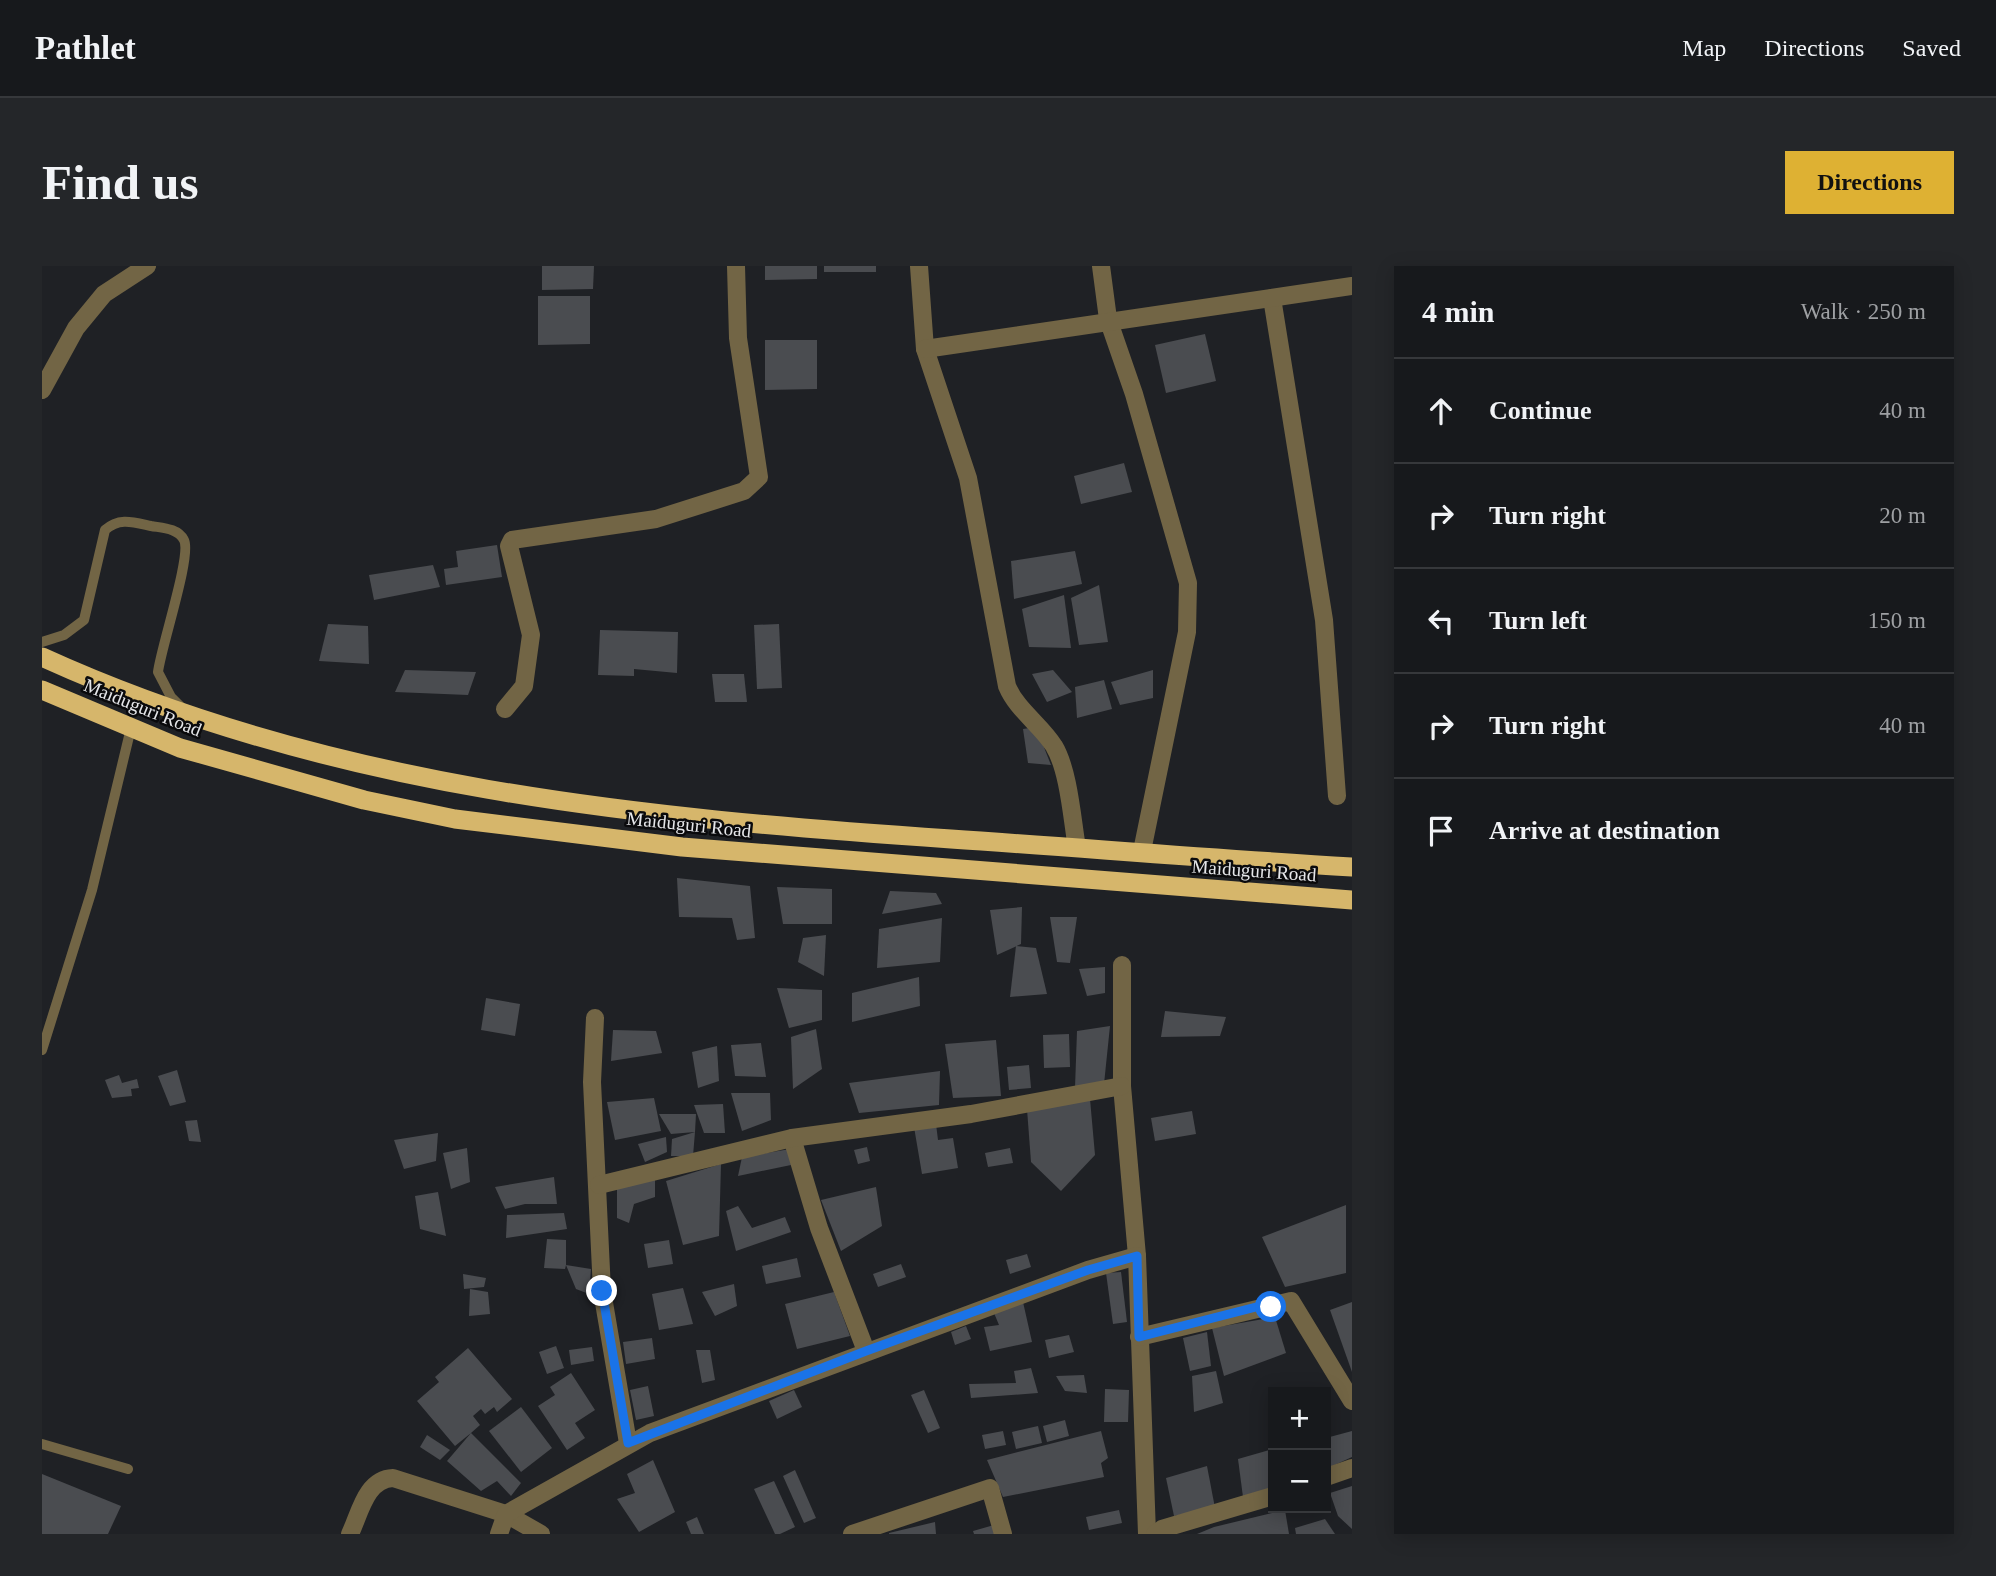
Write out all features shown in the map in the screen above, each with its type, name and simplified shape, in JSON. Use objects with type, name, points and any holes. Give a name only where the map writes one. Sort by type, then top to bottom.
[{"type":"highway","name":"Maiduguri Road","points":[[42,657],[191,716],[328,757],[530,799],[805,829],[1352,867]]},
{"type":"highway","name":"Maiduguri Road","points":[[42,690],[180,748],[364,800],[455,818],[682,848],[1352,900]]},
{"type":"street","points":[[42,390],[76,328],[104,294],[147,266]]},
{"type":"street","points":[[505,709],[524,686],[531,635],[509,546],[512,540],[656,519],[744,491],[759,477],[738,338],[736,266]]},
{"type":"street","points":[[919,266],[925,349],[968,478],[1007,686],[1013,700],[1038,723],[1056,749],[1077,848]]},
{"type":"street","points":[[1101,266],[1108,319],[1134,394],[1185,570],[1190,606],[1142,851]]},
{"type":"street","points":[[925,349],[1108,319],[1352,286]]},
{"type":"street","points":[[1272,298],[1324,620],[1337,796]]},
{"type":"street","points":[[1122,964],[1122,1086],[1137,1256],[1147,1534]]},
{"type":"street","points":[[595,1018],[592,1082],[602,1291],[628,1443]]},
{"type":"street","points":[[599,1185],[792,1138],[971,1114],[1122,1086]]},
{"type":"street","points":[[792,1138],[819,1228],[866,1351]]},
{"type":"street","points":[[499,1534],[506,1514],[628,1443],[866,1351],[1088,1270],[1137,1256]]},
{"type":"street","points":[[1139,1337],[1291,1301],[1352,1401]]},
{"type":"street","points":[[1331,1475],[1352,1468]]},
{"type":"street","points":[[350,1534],[372,1487],[384,1479],[393,1478],[506,1514],[541,1534]]},
{"type":"street","points":[[852,1534],[879,1529],[990,1488],[1003,1534]]},
{"type":"street","points":[[1155,1534],[1162,1529],[1268,1497]]},
{"type":"lane","points":[[42,642],[64,635],[84,620],[105,530],[113,523],[127,520],[178,532],[185,541],[184,564],[158,672],[171,697],[191,716]]},
{"type":"lane","points":[[42,1050],[92,890],[131,728]]},
{"type":"lane","points":[[42,1444],[128,1469]]},
{"type":"building","points":[[542,266],[594,266],[593,289],[542,290]]},
{"type":"building","points":[[765,266],[817,266],[817,279],[765,280]]},
{"type":"building","points":[[824,266],[876,266],[876,272],[824,272]]},
{"type":"building","points":[[538,296],[590,296],[590,344],[538,345]]},
{"type":"building","points":[[1205,334],[1216,381],[1166,393],[1155,345]]},
{"type":"building","points":[[765,340],[817,340],[817,389],[765,390]]},
{"type":"building","points":[[1124,463],[1132,492],[1081,504],[1074,476]]},
{"type":"building","points":[[497,545],[502,577],[446,585],[444,569],[458,567],[456,551]]},
{"type":"building","points":[[1075,551],[1082,584],[1014,599],[1011,561]]},
{"type":"building","points":[[433,565],[440,587],[374,600],[369,575]]},
{"type":"building","points":[[1099,585],[1108,642],[1079,645],[1071,598]]},
{"type":"building","points":[[1064,595],[1071,648],[1029,647],[1022,609]]},
{"type":"building","points":[[328,624],[368,626],[369,664],[319,661]]},
{"type":"building","points":[[779,624],[782,688],[757,689],[754,625]]},
{"type":"building","points":[[600,630],[678,632],[677,673],[634,669],[634,676],[598,675]]},
{"type":"building","points":[[405,670],[476,672],[468,695],[395,692]]},
{"type":"building","points":[[1053,670],[1072,692],[1047,702],[1032,674]]},
{"type":"building","points":[[1153,670],[1153,698],[1120,705],[1111,682]]},
{"type":"building","points":[[712,674],[744,674],[747,702],[715,702]]},
{"type":"building","points":[[1104,680],[1112,709],[1077,718],[1075,687]]},
{"type":"building","points":[[1036,727],[1051,765],[1028,763],[1023,729]]},
{"type":"building","points":[[677,878],[750,886],[755,938],[737,940],[732,918],[679,917]]},
{"type":"building","points":[[777,887],[832,889],[832,924],[783,924]]},
{"type":"building","points":[[890,891],[936,893],[942,904],[882,914]]},
{"type":"building","points":[[1022,907],[1021,944],[997,955],[990,910]]},
{"type":"building","points":[[1050,917],[1077,917],[1070,963],[1057,962]]},
{"type":"building","points":[[942,918],[940,962],[877,968],[879,929]]},
{"type":"building","points":[[826,935],[824,976],[798,962],[803,938]]},
{"type":"building","points":[[1016,946],[1036,948],[1047,994],[1010,997]]},
{"type":"building","points":[[1105,967],[1105,993],[1087,996],[1079,969]]},
{"type":"building","points":[[919,977],[920,1006],[852,1022],[852,993]]},
{"type":"building","points":[[777,988],[822,990],[822,1020],[789,1028]]},
{"type":"building","points":[[486,998],[520,1004],[515,1036],[481,1030]]},
{"type":"building","points":[[1165,1011],[1226,1017],[1220,1036],[1161,1037]]},
{"type":"building","points":[[1110,1026],[1104,1084],[1075,1088],[1077,1031]]},
{"type":"building","points":[[816,1029],[822,1069],[793,1089],[791,1037]]},
{"type":"building","points":[[613,1030],[656,1031],[662,1053],[611,1061]]},
{"type":"building","points":[[1069,1034],[1070,1067],[1044,1068],[1043,1035]]},
{"type":"building","points":[[996,1040],[1001,1096],[953,1098],[945,1044]]},
{"type":"building","points":[[761,1043],[766,1077],[735,1076],[731,1045]]},
{"type":"building","points":[[717,1046],[719,1081],[698,1088],[692,1052]]},
{"type":"building","points":[[1029,1065],[1031,1088],[1009,1090],[1007,1067]]},
{"type":"building","points":[[177,1070],[186,1102],[170,1106],[158,1076]]},
{"type":"building","points":[[940,1071],[939,1105],[859,1113],[849,1083]]},
{"type":"building","points":[[119,1075],[122,1083],[137,1079],[139,1088],[131,1089],[132,1096],[112,1098],[105,1080]]},
{"type":"building","points":[[731,1093],[770,1093],[771,1120],[742,1131]]},
{"type":"building","points":[[654,1098],[661,1131],[615,1140],[607,1102]]},
{"type":"building","points":[[1090,1099],[1095,1155],[1061,1191],[1031,1162],[1027,1109]]},
{"type":"building","points":[[723,1104],[725,1133],[704,1133],[694,1105]]},
{"type":"building","points":[[1192,1111],[1196,1134],[1155,1141],[1151,1118]]},
{"type":"building","points":[[659,1114],[696,1114],[695,1132],[671,1134]]},
{"type":"building","points":[[197,1120],[201,1142],[189,1141],[185,1121]]},
{"type":"building","points":[[936,1124],[938,1140],[953,1138],[958,1168],[922,1174],[914,1127]]},
{"type":"building","points":[[695,1132],[693,1156],[671,1156],[672,1139]]},
{"type":"building","points":[[438,1133],[436,1161],[404,1169],[394,1140]]},
{"type":"building","points":[[666,1137],[667,1152],[645,1162],[638,1144]]},
{"type":"building","points":[[867,1147],[870,1161],[858,1164],[854,1150]]},
{"type":"building","points":[[467,1148],[470,1182],[451,1189],[443,1153]]},
{"type":"building","points":[[1010,1148],[1013,1163],[988,1167],[985,1153]]},
{"type":"building","points":[[790,1149],[791,1165],[738,1176],[742,1157]]},
{"type":"building","points":[[721,1164],[719,1236],[683,1245],[666,1181]]},
{"type":"building","points":[[554,1177],[557,1204],[525,1204],[505,1209],[495,1187]]},
{"type":"building","points":[[655,1179],[655,1197],[634,1204],[629,1223],[617,1218],[617,1189]]},
{"type":"building","points":[[876,1187],[882,1226],[841,1251],[821,1200]]},
{"type":"building","points":[[438,1192],[446,1236],[420,1229],[415,1196]]},
{"type":"building","points":[[1346,1205],[1346,1273],[1285,1287],[1262,1237]]},
{"type":"building","points":[[738,1206],[752,1228],[785,1217],[791,1232],[736,1251],[726,1211]]},
{"type":"building","points":[[564,1213],[567,1229],[506,1238],[507,1215]]},
{"type":"building","points":[[547,1239],[566,1240],[565,1269],[544,1268]]},
{"type":"building","points":[[669,1240],[673,1264],[648,1268],[644,1244]]},
{"type":"building","points":[[1027,1254],[1031,1267],[1010,1274],[1006,1260]]},
{"type":"building","points":[[797,1258],[801,1277],[766,1284],[762,1266]]},
{"type":"building","points":[[901,1264],[906,1277],[878,1287],[873,1274]]},
{"type":"building","points":[[566,1265],[591,1269],[589,1294],[576,1289]]},
{"type":"building","points":[[1121,1272],[1127,1322],[1113,1324],[1106,1273]]},
{"type":"building","points":[[463,1274],[486,1278],[484,1287],[464,1289]]},
{"type":"building","points":[[734,1284],[737,1306],[715,1316],[702,1292]]},
{"type":"building","points":[[683,1288],[693,1324],[659,1330],[652,1294]]},
{"type":"building","points":[[470,1289],[488,1292],[490,1314],[469,1316]]},
{"type":"building","points":[[834,1292],[850,1336],[797,1349],[785,1304]]},
{"type":"building","points":[[1023,1302],[1032,1342],[990,1351],[984,1327],[999,1325],[994,1313]]},
{"type":"building","points":[[1352,1302],[1352,1372],[1330,1310]]},
{"type":"building","points":[[1275,1317],[1286,1353],[1224,1376],[1212,1328]]},
{"type":"building","points":[[966,1326],[971,1339],[955,1345],[951,1332]]},
{"type":"building","points":[[1207,1332],[1211,1366],[1190,1371],[1183,1338]]},
{"type":"building","points":[[1069,1335],[1074,1352],[1049,1358],[1045,1340]]},
{"type":"building","points":[[652,1338],[655,1359],[626,1364],[623,1342]]},
{"type":"building","points":[[556,1346],[564,1368],[547,1374],[539,1352]]},
{"type":"building","points":[[592,1347],[594,1361],[571,1365],[569,1350]]},
{"type":"building","points":[[468,1348],[512,1399],[497,1412],[494,1407],[485,1414],[481,1409],[473,1416],[480,1425],[455,1446],[417,1401],[439,1382],[435,1377]]},
{"type":"building","points":[[696,1350],[710,1350],[715,1380],[702,1383]]},
{"type":"building","points":[[1031,1368],[1038,1393],[971,1398],[969,1384],[1016,1383],[1014,1371]]},
{"type":"building","points":[[1216,1371],[1223,1403],[1194,1412],[1192,1376]]},
{"type":"building","points":[[571,1373],[595,1410],[575,1423],[585,1438],[567,1450],[538,1406],[555,1395],[550,1387]]},
{"type":"building","points":[[1084,1375],[1087,1393],[1065,1391],[1056,1376]]},
{"type":"building","points":[[648,1386],[654,1416],[636,1420],[630,1390]]},
{"type":"building","points":[[1105,1389],[1129,1390],[1128,1422],[1104,1422]]},
{"type":"building","points":[[794,1390],[802,1407],[777,1419],[769,1401]]},
{"type":"building","points":[[924,1390],[940,1428],[928,1433],[911,1395]]},
{"type":"building","points":[[521,1407],[552,1448],[521,1472],[489,1431]]},
{"type":"building","points":[[1065,1420],[1069,1436],[1047,1442],[1043,1426]]},
{"type":"building","points":[[1038,1426],[1042,1443],[1016,1449],[1012,1432]]},
{"type":"building","points":[[1003,1431],[1006,1445],[985,1449],[982,1435]]},
{"type":"building","points":[[1101,1431],[1108,1458],[1101,1463],[1104,1477],[1003,1497],[987,1460]]},
{"type":"building","points":[[1352,1431],[1352,1457],[1331,1467],[1331,1450],[1331,1437]]},
{"type":"building","points":[[471,1433],[521,1483],[511,1496],[497,1481],[481,1491],[447,1461]]},
{"type":"building","points":[[427,1435],[450,1450],[440,1460],[420,1447]]},
{"type":"building","points":[[1268,1450],[1268,1489],[1243,1497],[1238,1459]]},
{"type":"building","points":[[653,1460],[675,1512],[639,1532],[617,1499],[635,1493],[627,1474]]},
{"type":"building","points":[[1207,1466],[1215,1508],[1174,1516],[1166,1478]]},
{"type":"building","points":[[795,1470],[816,1518],[804,1523],[783,1476]]},
{"type":"building","points":[[42,1474],[121,1506],[108,1534],[42,1534]]},
{"type":"building","points":[[774,1481],[795,1527],[780,1534],[775,1534],[754,1489]]},
{"type":"building","points":[[1352,1486],[1352,1529],[1338,1516],[1331,1493]]},
{"type":"building","points":[[1119,1510],[1122,1523],[1089,1530],[1086,1517]]},
{"type":"building","points":[[1272,1513],[1286,1513],[1289,1534],[1197,1534],[1214,1527]]},
{"type":"building","points":[[697,1517],[704,1534],[691,1534],[686,1522]]},
{"type":"building","points":[[1325,1519],[1335,1534],[1296,1534],[1295,1528]]},
{"type":"building","points":[[935,1522],[936,1534],[889,1534],[889,1533]]},
{"type":"building","points":[[994,1525],[996,1534],[974,1534],[973,1531]]},
{"type":"route","points":[[602,1291],[628,1443],[866,1351],[1088,1270],[1137,1256],[1139,1337],[1260,1306],[1271,1307]]}]
